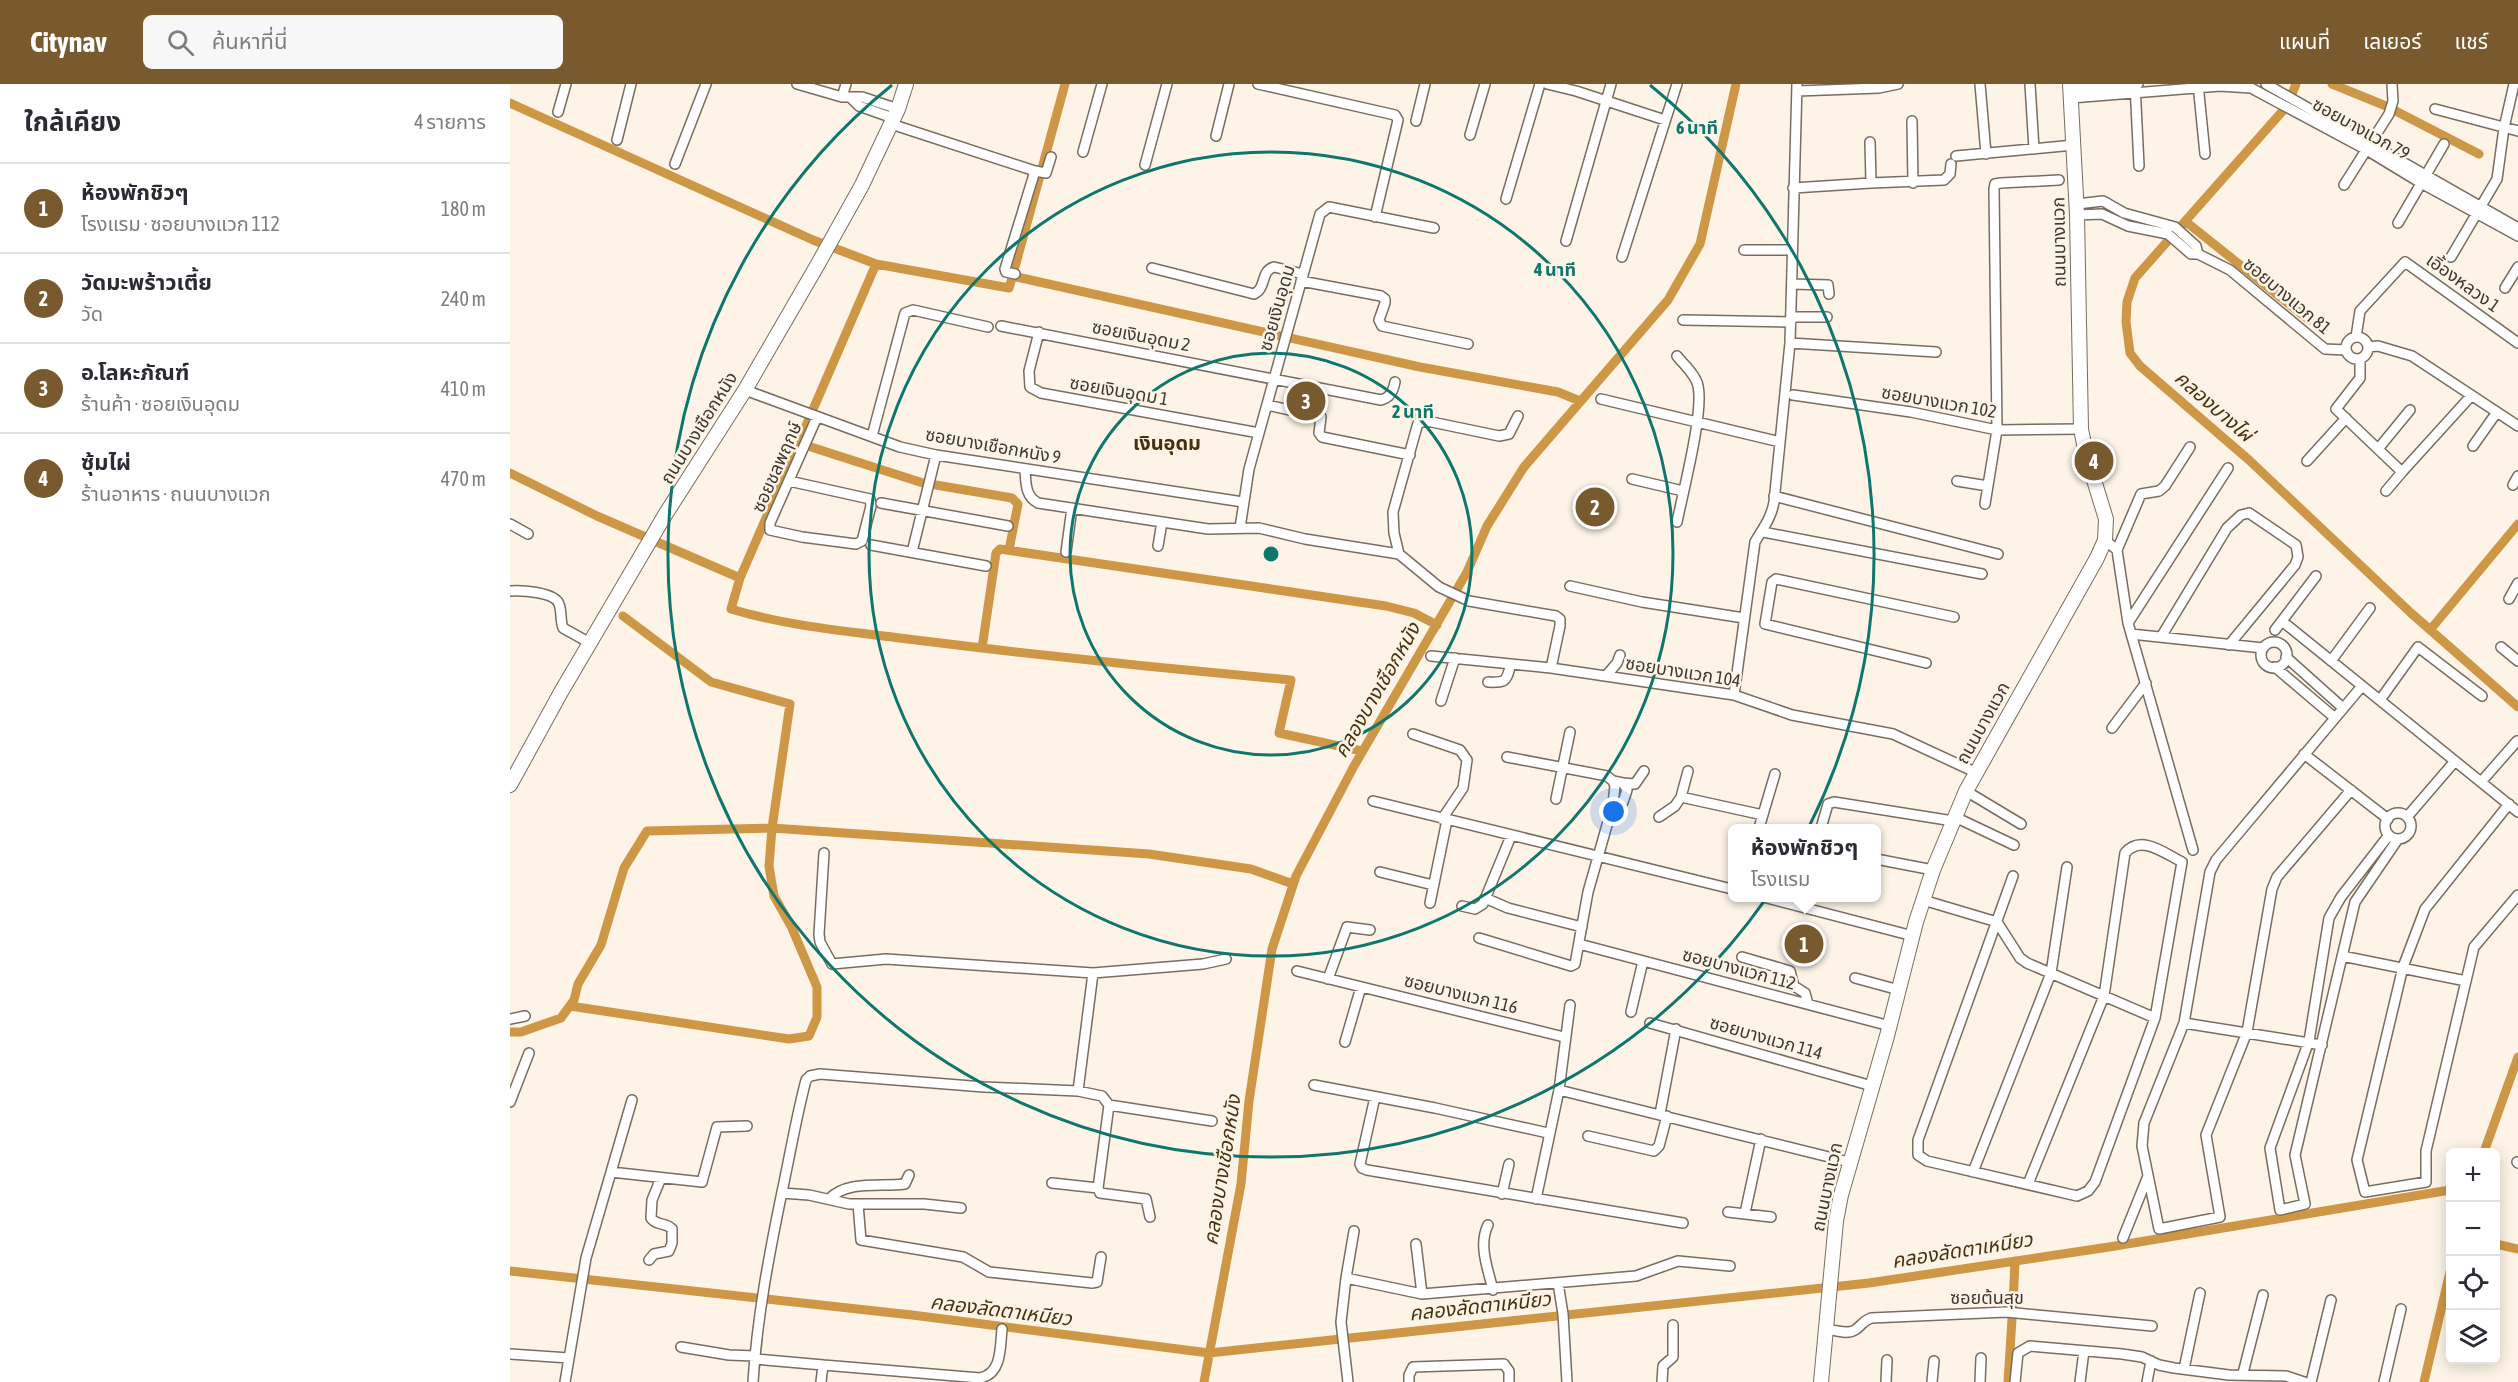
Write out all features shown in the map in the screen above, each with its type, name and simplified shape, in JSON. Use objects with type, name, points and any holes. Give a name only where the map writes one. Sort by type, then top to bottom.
[{"type":"main road","name":"ถนนบางเชือกหนัง","points":[[510,784],[660,524],[745,390],[819,262],[862,184],[894,117],[906,84]]},
{"type":"main road","name":"ถนนบางแวก","points":[[1821,1382],[1836,1221],[1849,1162],[1890,1026],[1933,870],[1966,791],[2105,540],[2106,519],[2086,454],[2081,429],[2077,210],[2070,90]]},
{"type":"street","points":[[558,112],[566,84]]},
{"type":"street","points":[[617,140],[631,84]]},
{"type":"street","points":[[675,164],[706,84]]},
{"type":"street","points":[[797,84],[847,98],[859,106],[1039,172],[1047,170],[1051,157]]},
{"type":"street","points":[[846,84],[847,98]]},
{"type":"street","points":[[1083,152],[1102,84]]},
{"type":"street","points":[[1146,165],[1167,84]]},
{"type":"street","points":[[1216,136],[1229,84]]},
{"type":"street","points":[[1258,84],[1395,115],[1398,120],[1376,217]]},
{"type":"street","points":[[1416,121],[1425,84]]},
{"type":"street","points":[[1470,135],[1485,84]]},
{"type":"street","points":[[1506,199],[1540,84]]},
{"type":"street","points":[[1547,84],[1665,120]]},
{"type":"street","points":[[1566,241],[1611,84]]},
{"type":"street","points":[[1622,257],[1677,84]]},
{"type":"street","points":[[1734,695],[1755,542],[1772,514],[1780,442],[1790,343],[1797,88],[1879,88],[1898,84]]},
{"type":"street","points":[[1980,84],[1986,154]]},
{"type":"street","points":[[2030,84],[2034,149]]},
{"type":"street","name":"ซอยบางแวก 79","points":[[2266,84],[2285,94],[2295,105],[2367,145],[2423,180],[2518,228]]},
{"type":"street","points":[[2344,185],[2367,145],[2389,114],[2393,101],[2392,84]]},
{"type":"street","points":[[2451,257],[2497,179],[2504,128],[2514,84]]},
{"type":"street","name":"ซอยบางแวก 79","points":[[2070,90],[2136,86],[2230,85],[2251,87],[2281,104],[2295,105]]},
{"type":"street","points":[[2136,86],[2139,166]]},
{"type":"street","points":[[2199,86],[2205,154]]},
{"type":"street","points":[[2435,109],[2518,131]]},
{"type":"street","points":[[1912,121],[1913,183]]},
{"type":"street","points":[[1870,142],[1871,183]]},
{"type":"street","points":[[2398,223],[2444,144]]},
{"type":"street","points":[[1793,188],[1913,183],[1948,178],[1954,160],[1986,154],[2074,145]]},
{"type":"street","points":[[1011,273],[1005,269],[1039,172]]},
{"type":"street","points":[[1985,504],[1997,430],[1995,184],[2059,180]]},
{"type":"street","points":[[2077,210],[2103,201],[2147,221],[2175,227],[2196,246],[2198,254]]},
{"type":"street","name":"ซอยเงินอุดม","points":[[1240,528],[1243,502],[1259,433],[1323,209],[1329,207],[1434,228]]},
{"type":"street","name":"ซอยบางแวก 81","points":[[2077,210],[2102,214],[2128,226],[2168,234],[2192,254],[2198,254],[2230,270],[2325,349],[2346,350]]},
{"type":"street","name":"ซอยบางแวก 79","points":[[2479,210],[2518,236]]},
{"type":"street","points":[[1743,250],[1792,250]]},
{"type":"street","name":"เอิ้องหลวง 1","points":[[2356,337],[2360,311],[2405,262],[2518,343]]},
{"type":"street","points":[[1152,268],[1254,294],[1261,288],[1265,272],[1274,267],[1302,277],[1381,296],[1385,303],[1379,320],[1382,326],[1468,344]]},
{"type":"street","points":[[2505,288],[2518,267]]},
{"type":"street","points":[[1792,284],[1828,285],[1829,294]]},
{"type":"street","points":[[872,436],[905,313],[913,310],[988,327]]},
{"type":"street","points":[[1683,320],[1827,317]]},
{"type":"street","name":"ซอยเงินอุดม 2","points":[[1001,326],[1274,377],[1381,400],[1392,393],[1395,381]]},
{"type":"street","name":"ซอยเงินอุดม 1","points":[[1039,332],[1029,371],[1030,387],[1034,390],[1259,433]]},
{"type":"street","points":[[2356,337],[2366,341],[2368,347],[2366,355],[2360,359],[2349,357],[2346,350],[2347,342],[2356,337]]},
{"type":"street","points":[[1790,343],[1936,352]]},
{"type":"street","points":[[2368,347],[2378,346],[2412,356],[2518,426]]},
{"type":"street","points":[[1677,356],[1698,385],[1696,423],[1677,522]]},
{"type":"street","points":[[2360,359],[2360,378],[2336,409],[2402,472]]},
{"type":"street","name":"ซอยบางเชือกหนัง 9","points":[[745,390],[900,447],[1025,470],[1243,502]]},
{"type":"street","name":"ซอยบางแวก 102","points":[[1793,395],[1911,412],[1997,430],[2081,429]]},
{"type":"street","points":[[2386,490],[2471,396]]},
{"type":"street","points":[[1601,399],[1780,442]]},
{"type":"street","points":[[1267,405],[1321,417],[1319,433],[1322,437],[1410,455]]},
{"type":"street","points":[[2378,448],[2410,410]]},
{"type":"street","points":[[2473,446],[2497,412]]},
{"type":"street","name":"ซอยชลพฤกษ์","points":[[789,481],[870,499],[871,506],[862,541],[856,544],[770,530],[770,522],[789,481],[811,415]]},
{"type":"street","points":[[1399,554],[1394,533],[1393,512],[1418,423],[1422,421],[1499,436],[1509,434],[1518,416]]},
{"type":"street","points":[[2307,461],[2346,418]]},
{"type":"street","points":[[2190,447],[2165,486],[2159,491],[2141,494],[2117,550],[2128,624],[2193,850]]},
{"type":"street","points":[[912,552],[936,455]]},
{"type":"street","points":[[2128,624],[2228,468]]},
{"type":"street","points":[[1025,470],[1027,493],[1038,503],[1208,529],[1259,528],[1305,539],[1399,554],[1439,587],[1469,602],[1556,616],[1560,619],[1551,668]]},
{"type":"street","points":[[1632,478],[1683,491]]},
{"type":"street","points":[[1958,481],[1988,486]]},
{"type":"street","points":[[1774,496],[1998,554]]},
{"type":"street","points":[[881,502],[1008,526]]},
{"type":"street","points":[[1066,552],[1072,508]]},
{"type":"street","points":[[2161,637],[2227,528],[2241,515],[2250,513],[2296,545],[2298,557],[2295,565],[2229,645]]},
{"type":"street","points":[[1158,546],[1162,522]]},
{"type":"street","points":[[510,524],[528,534]]},
{"type":"street","points":[[1763,532],[1982,574]]},
{"type":"street","points":[[2105,540],[2117,550]]},
{"type":"street","points":[[871,545],[987,566]]},
{"type":"street","points":[[2275,630],[2316,576]]},
{"type":"street","points":[[1926,663],[1765,624],[1772,582],[1776,579],[1954,617]]},
{"type":"street","points":[[2509,599],[2518,583]]},
{"type":"street","points":[[1570,586],[1642,602],[1745,614],[1766,612]]},
{"type":"street","points":[[510,591],[529,591],[556,600],[560,605],[563,628],[590,643]]},
{"type":"street","points":[[2331,661],[2370,608]]},
{"type":"street","points":[[2282,621],[2518,812]]},
{"type":"street","points":[[2132,634],[2263,648]]},
{"type":"street","points":[[2269,642],[2278,643],[2285,648],[2286,657],[2283,664],[2275,667],[2267,666],[2262,660],[2263,648],[2269,642]]},
{"type":"street","points":[[2380,700],[2418,646],[2482,696]]},
{"type":"street","points":[[2501,647],[2518,661]]},
{"type":"street","points":[[1606,676],[1617,663],[1620,655]]},
{"type":"street","name":"ซอยบางแวก 104","points":[[1431,656],[1551,668],[1734,695],[1792,715],[1893,734],[1977,773]]},
{"type":"street","points":[[2286,657],[2343,708]]},
{"type":"street","points":[[1441,700],[1455,658]]},
{"type":"street","points":[[1488,682],[1506,680],[1511,664]]},
{"type":"street","points":[[2275,667],[2335,718]]},
{"type":"street","points":[[2112,728],[2146,683]]},
{"type":"street","points":[[2351,790],[2277,877],[2272,889],[2247,1033],[2206,1135],[2220,1217],[2159,1229],[2142,1146],[2144,1123],[2184,1023],[2210,873],[2216,860],[2362,686]]},
{"type":"street","points":[[1556,799],[1569,732]]},
{"type":"street","points":[[1413,734],[1460,750],[1467,760],[1463,788],[1445,820],[1430,903]]},
{"type":"street","points":[[2481,782],[2517,741]]},
{"type":"street","points":[[2304,754],[2388,819]]},
{"type":"street","points":[[1507,758],[1606,776],[1618,782],[1635,784],[1644,771]]},
{"type":"street","points":[[2407,817],[2455,761]]},
{"type":"street","points":[[1659,817],[1675,806],[1681,797],[1688,771]]},
{"type":"street","points":[[1760,824],[1775,774]]},
{"type":"street","points":[[1479,938],[1571,966],[1577,961],[1588,892],[1618,782]]},
{"type":"street","points":[[1966,791],[2021,824]]},
{"type":"street","points":[[1681,797],[1763,815]]},
{"type":"street","points":[[1373,801],[1728,888]]},
{"type":"street","points":[[1822,824],[1828,804],[1834,802],[1954,819],[2014,845]]},
{"type":"street","points":[[2509,804],[2440,888],[2426,909],[2403,967],[2357,1160],[2365,1192],[2426,1182],[2426,1151],[2474,947],[2518,895]]},
{"type":"street","points":[[2394,837],[2386,827],[2388,819],[2397,813],[2407,817]]},
{"type":"street","points":[[2394,837],[2355,902],[2295,1155],[2305,1204],[2280,1210],[2270,1148],[2308,1043],[2329,918],[2340,897],[2394,837],[2406,836],[2410,829],[2407,817]]},
{"type":"street","points":[[1462,906],[1475,909],[1482,904],[1511,836]]},
{"type":"street","points":[[2013,876],[1918,1140],[1918,1155],[1927,1161],[2077,1196],[2088,1191],[2095,1182],[2155,1018],[2182,862],[2144,843],[2131,846],[2125,853],[2104,996],[2028,1184]]},
{"type":"street","points":[[824,853],[819,934],[820,942],[832,964],[886,959],[1093,973],[1203,964],[1226,959]]},
{"type":"street","points":[[1881,860],[1933,870]]},
{"type":"street","points":[[1973,1172],[2051,973],[2067,867]]},
{"type":"street","points":[[1380,872],[1433,885]]},
{"type":"street","points":[[1485,898],[1508,909],[1582,927]]},
{"type":"street","points":[[1923,900],[1997,922],[2020,958],[2155,1018]]},
{"type":"street","points":[[1786,902],[1913,936]]},
{"type":"street","points":[[1328,979],[1347,927],[1370,930]]},
{"type":"street","name":"ซอยบางแวก 112","points":[[1580,944],[1890,1026]]},
{"type":"street","points":[[2342,956],[2466,981]]},
{"type":"street","points":[[1742,957],[1790,971],[1794,986],[1805,993],[1808,1004]]},
{"type":"street","points":[[1631,1012],[1643,961]]},
{"type":"street","name":"ซอยบางแวก 116","points":[[1297,971],[1564,1037]]},
{"type":"street","points":[[1078,1091],[1093,973]]},
{"type":"street","points":[[1855,978],[1899,990]]},
{"type":"street","points":[[1345,1042],[1361,987]]},
{"type":"street","points":[[1536,1199],[1548,1133],[1559,1090],[1564,1037],[1570,1005]]},
{"type":"street","points":[[510,1019],[525,1016]]},
{"type":"street","name":"ซอยบางแวก 114","points":[[1650,1023],[1872,1086]]},
{"type":"street","points":[[2184,1023],[2322,1045]]},
{"type":"street","points":[[1588,1136],[1654,1151],[1659,1146],[1676,1029]]},
{"type":"street","points":[[510,1102],[529,1053]]},
{"type":"street","points":[[753,1382],[760,1307],[782,1193],[806,1080],[814,1074],[984,1087],[1078,1091],[1102,1096],[1109,1106],[1098,1188]]},
{"type":"street","points":[[1314,1085],[1548,1133]]},
{"type":"street","points":[[1559,1090],[1849,1162]]},
{"type":"street","points":[[1376,1097],[1360,1164],[1362,1168],[1502,1194],[1683,1223]]},
{"type":"street","points":[[565,1382],[582,1274],[593,1228],[632,1100]]},
{"type":"street","points":[[1109,1106],[1212,1121]]},
{"type":"street","points":[[611,1172],[702,1182],[717,1127],[747,1126]]},
{"type":"street","points":[[1745,1213],[1761,1139]]},
{"type":"street","points":[[1502,1194],[1509,1164]]},
{"type":"street","points":[[829,1199],[834,1194],[850,1187],[905,1184],[909,1175]]},
{"type":"street","points":[[2123,1238],[2148,1176]]},
{"type":"street","points":[[649,1260],[654,1254],[669,1251],[672,1244],[672,1229],[656,1223],[651,1218],[652,1200],[661,1178]]},
{"type":"street","points":[[1052,1183],[1098,1188],[1100,1192],[1146,1199],[1150,1217]]},
{"type":"street","points":[[782,1193],[810,1195],[858,1204],[924,1204],[961,1208]]},
{"type":"street","points":[[858,1204],[861,1240],[963,1257],[989,1272],[1092,1283],[1097,1282],[1101,1257]]},
{"type":"street","points":[[1728,1212],[1771,1217]]},
{"type":"street","points":[[1488,1225],[1484,1234],[1484,1247],[1493,1290]]},
{"type":"street","points":[[1348,1382],[1341,1322],[1354,1231]]},
{"type":"street","points":[[1416,1244],[1422,1294]]},
{"type":"street","points":[[1346,1278],[1422,1294],[1493,1290],[1636,1276],[1678,1261],[1730,1266]]},
{"type":"street","points":[[1558,1283],[1563,1314],[1567,1382]]},
{"type":"street","points":[[2184,1369],[2200,1293]]},
{"type":"street","points":[[2243,1373],[2263,1295]]},
{"type":"street","points":[[2311,1382],[2331,1300]]},
{"type":"street","points":[[2384,1382],[2401,1309]]},
{"type":"street","name":"ซอยต้นสุข","points":[[1826,1329],[1847,1332],[1857,1329],[1864,1321],[1871,1318],[2006,1312],[2152,1326]]},
{"type":"street","points":[[1662,1382],[1663,1366],[1673,1357],[1673,1325]]},
{"type":"street","points":[[681,1347],[755,1358],[980,1378],[994,1372],[998,1361],[1002,1329]]},
{"type":"street","points":[[2015,1382],[2018,1353],[2025,1347],[2122,1354],[2159,1365],[2184,1369],[2229,1375],[2243,1373],[2286,1376],[2304,1382]]},
{"type":"street","points":[[2080,1382],[2084,1351]]},
{"type":"street","points":[[510,1354],[569,1359]]},
{"type":"street","points":[[1980,1382],[1981,1358]]},
{"type":"street","points":[[1886,1382],[1887,1360]]},
{"type":"street","points":[[1932,1382],[1934,1361]]},
{"type":"street","points":[[2147,1382],[2151,1361]]},
{"type":"street","points":[[1409,1382],[1409,1375],[1413,1367],[1504,1364],[1509,1371],[1509,1382]]},
{"type":"street","points":[[821,1382],[823,1365]]},
{"type":"waterway","points":[[1012,278],[1065,84]]},
{"type":"waterway","name":"คลองบางเชือกหนัง","points":[[1204,1382],[1241,1184],[1249,1101],[1272,949],[1296,876],[1354,766],[1467,572],[1487,526],[1524,467],[1668,300],[1700,244],[1736,84]]},
{"type":"waterway","name":"คลองบางไผ่","points":[[2296,84],[2287,106],[2135,278],[2127,302],[2126,322],[2130,353],[2140,366],[2249,460],[2411,613],[2518,707]]},
{"type":"waterway","points":[[2332,84],[2386,106],[2479,154]]},
{"type":"waterway","points":[[510,103],[813,240],[876,264],[1009,288],[1012,278],[1017,277],[1420,367],[1558,392],[1580,401]]},
{"type":"waterway","points":[[2185,221],[2309,320]]},
{"type":"waterway","points":[[740,578],[876,264]]},
{"type":"waterway","points":[[811,447],[923,483]]},
{"type":"waterway","points":[[510,473],[597,516],[740,578],[731,609],[778,621],[851,632],[1061,657],[1291,680],[1279,733],[1362,751]]},
{"type":"waterway","points":[[936,485],[1012,498],[1018,504],[1009,550]]},
{"type":"waterway","points":[[2430,630],[2518,524]]},
{"type":"waterway","points":[[982,648],[996,553],[1000,549],[1386,606],[1414,613],[1437,625]]},
{"type":"waterway","points":[[570,1006],[789,1039],[809,1036],[817,1017],[817,987],[791,926],[774,896],[769,866],[772,828],[790,704],[711,682],[623,616]]},
{"type":"waterway","points":[[510,1032],[521,1032],[561,1018],[574,1000],[578,984],[601,945],[624,868],[647,831],[772,828],[1149,854],[1251,869],[1293,884]]},
{"type":"waterway","name":"คลองบางไผ่","points":[[2485,1148],[2518,1057]]},
{"type":"waterway","name":"คลองลัดตาเหนียว","points":[[510,1271],[912,1315],[1209,1353],[1869,1283],[2109,1247],[2446,1191]]},
{"type":"waterway","points":[[2500,1245],[2518,1249]]},
{"type":"waterway","points":[[2013,1305],[2015,1261]]},
{"type":"waterway","name":"คลองบางไผ่","points":[[2424,1382],[2446,1289]]},
{"type":"waterway","points":[[2008,1382],[2012,1319]]},
{"type":"place","name":"อ.โลหะภัณฑ์","points":[[1306,401]]},
{"type":"place","name":"ซุ้มไผ่","points":[[2094,461]]},
{"type":"place","name":"วัดมะพร้าวเตี้ย","points":[[1595,507]]},
{"type":"place","name":"ห้องพักชิวๆ","points":[[1804,944]]},
{"type":"district","name":"เงินอุดม","points":[[1167,443]]}]
